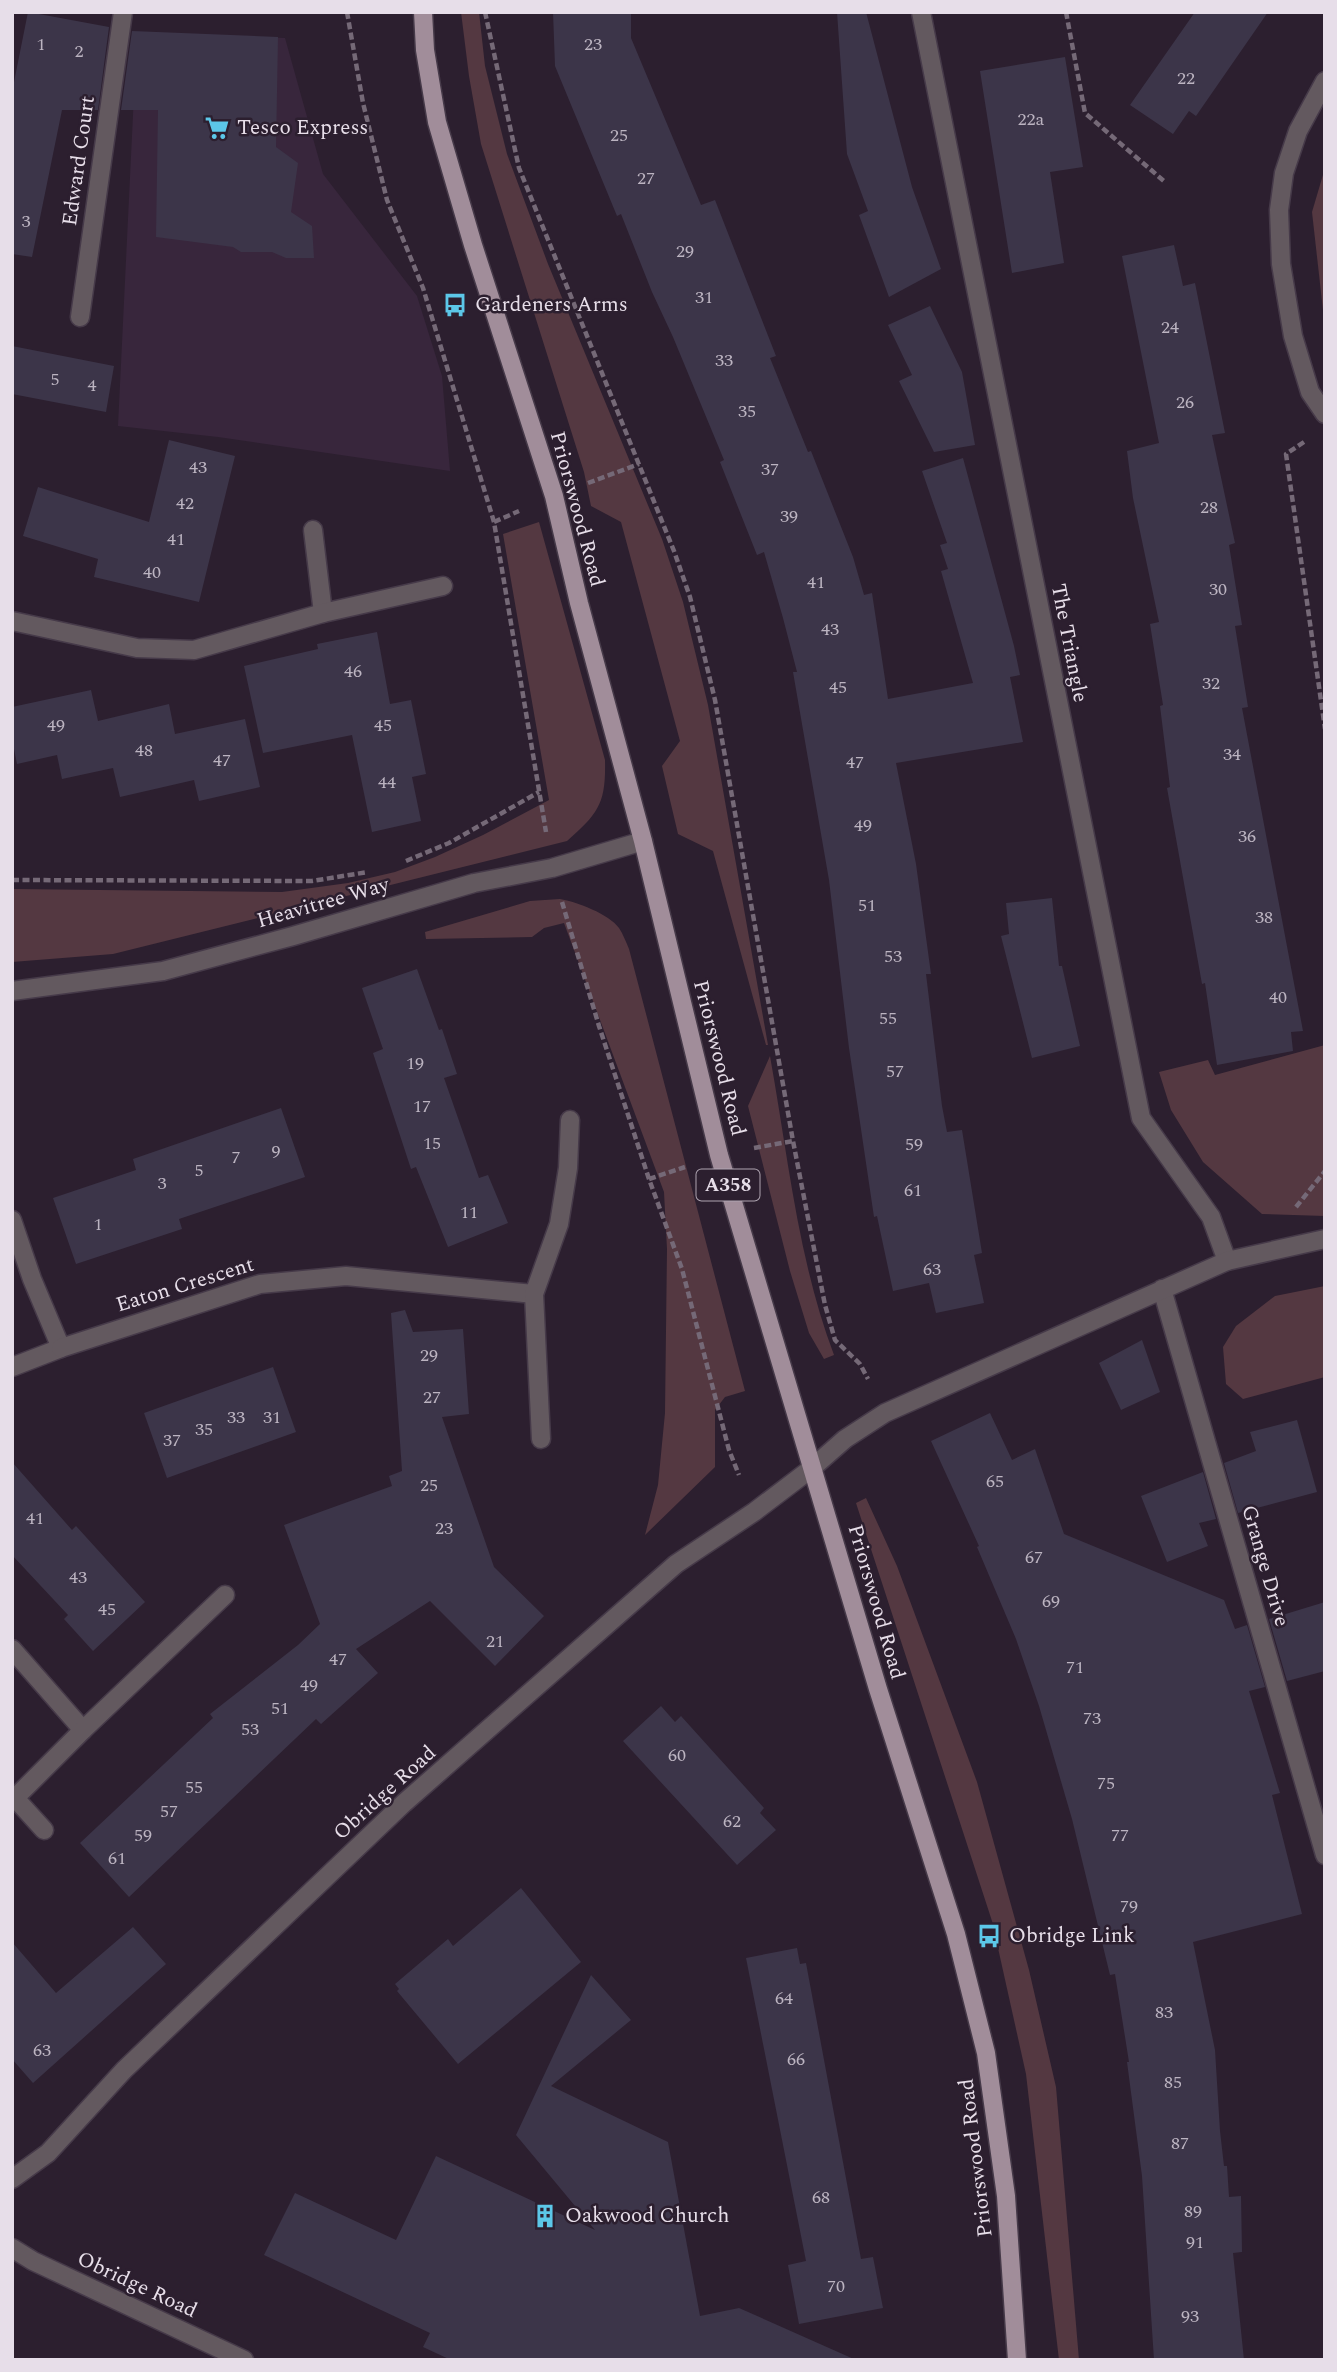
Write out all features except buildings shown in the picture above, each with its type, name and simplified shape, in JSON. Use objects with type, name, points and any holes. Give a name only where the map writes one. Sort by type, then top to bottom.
[{"type":"main road","name":"Priorswood Road","points":[[423,12],[425,50],[437,122],[473,245],[554,496],[579,603],[643,841],[719,1155],[877,1689],[956,1934],[986,2053],[1006,2196],[1017,2360]]},
{"type":"street","name":"Edward Court","points":[[80,317],[123,12]]},
{"type":"street","name":"The Triangle","points":[[921,12],[1141,1118],[1211,1217],[1227,1261]]},
{"type":"street","points":[[1325,80],[1298,131],[1284,173],[1279,210],[1281,264],[1293,336],[1310,392],[1325,414]]},
{"type":"street","points":[[313,530],[323,613]]},
{"type":"street","points":[[12,621],[137,648],[194,650],[323,613],[443,586]]},
{"type":"street","name":"Heavitree Way","points":[[12,991],[163,971],[474,883],[552,868],[643,841]]},
{"type":"street","points":[[541,1439],[534,1294],[559,1224],[568,1168],[570,1120]]},
{"type":"street","points":[[12,1220],[61,1348]]},
{"type":"street","points":[[812,1468],[845,1439],[885,1413],[1162,1289],[1227,1261],[1325,1239]]},
{"type":"street","name":"Eaton Crescent","points":[[12,1367],[61,1348],[260,1284],[346,1276],[534,1294]]},
{"type":"street","name":"Grange Drive","points":[[1162,1289],[1325,1855]]},
{"type":"street","name":"Obridge Road","points":[[12,2179],[48,2153],[124,2070],[404,1803],[676,1564],[754,1512],[812,1468]]},
{"type":"street","points":[[44,1830],[15,1798],[225,1595]]},
{"type":"street","points":[[12,1649],[83,1730]]},
{"type":"street","name":"Obridge Road","points":[[12,2248],[33,2261],[244,2360]]},
{"type":"path","points":[[347,12],[363,103],[387,200],[423,288],[494,522],[552,868],[599,1026],[649,1179],[682,1269],[729,1450],[754,1512]]},
{"type":"path","points":[[485,12],[519,168],[664,526],[690,597],[715,700],[825,1306],[835,1339],[860,1364],[885,1413]]},
{"type":"path","points":[[1066,12],[1085,113],[1165,182]]},
{"type":"path","points":[[1305,441],[1286,454],[1325,729]]},
{"type":"path","points":[[400,863],[449,843],[539,792]]},
{"type":"path","points":[[12,880],[312,881],[374,870]]},
{"type":"shaded area","points":[[461,12],[479,12],[485,66],[507,154],[548,264],[662,539],[683,602],[708,705],[768,1045],[713,851],[678,834],[662,766],[680,741],[621,522],[591,506],[584,472],[481,144]]},
{"type":"shaded area","points":[[137,32],[285,38],[323,174],[417,296],[442,376],[450,471],[218,437],[118,426]]},
{"type":"shaded area","points":[[1325,168],[1325,328],[1312,212]]},
{"type":"shaded area","points":[[539,522],[605,760],[604,787],[598,806],[587,823],[567,841],[113,954],[12,962],[12,889],[282,892],[348,883],[395,872],[435,857],[549,800],[503,534]]},
{"type":"shaded area","points":[[560,899],[584,906],[608,918],[619,928],[629,949],[745,1391],[725,1397],[715,1410],[715,1467],[645,1535],[658,1485],[665,1413],[667,1249],[664,1192],[564,923],[544,928],[532,937],[426,939],[425,932],[530,901]]},
{"type":"shaded area","points":[[1325,1045],[1325,1216],[1262,1214],[1203,1162],[1171,1110],[1159,1072],[1208,1060],[1215,1075]]},
{"type":"shaded area","points":[[770,1056],[803,1245],[811,1282],[834,1355],[824,1359],[809,1333],[790,1271],[748,1106]]},
{"type":"shaded area","points":[[1325,1286],[1325,1377],[1243,1399],[1226,1384],[1223,1347],[1236,1326],[1275,1296]]},
{"type":"shaded area","points":[[866,1498],[897,1566],[977,1782],[1029,1970],[1056,2087],[1079,2360],[1059,2360],[1026,2074],[992,1921],[856,1503]]},
{"type":"place","name":"Tesco Express","points":[[217,128]]},
{"type":"place","name":"Gardeners Arms","points":[[455,305]]},
{"type":"place","name":"Obridge Link","points":[[989,1936]]},
{"type":"place","name":"Oakwood Church","points":[[545,2216]]}]
